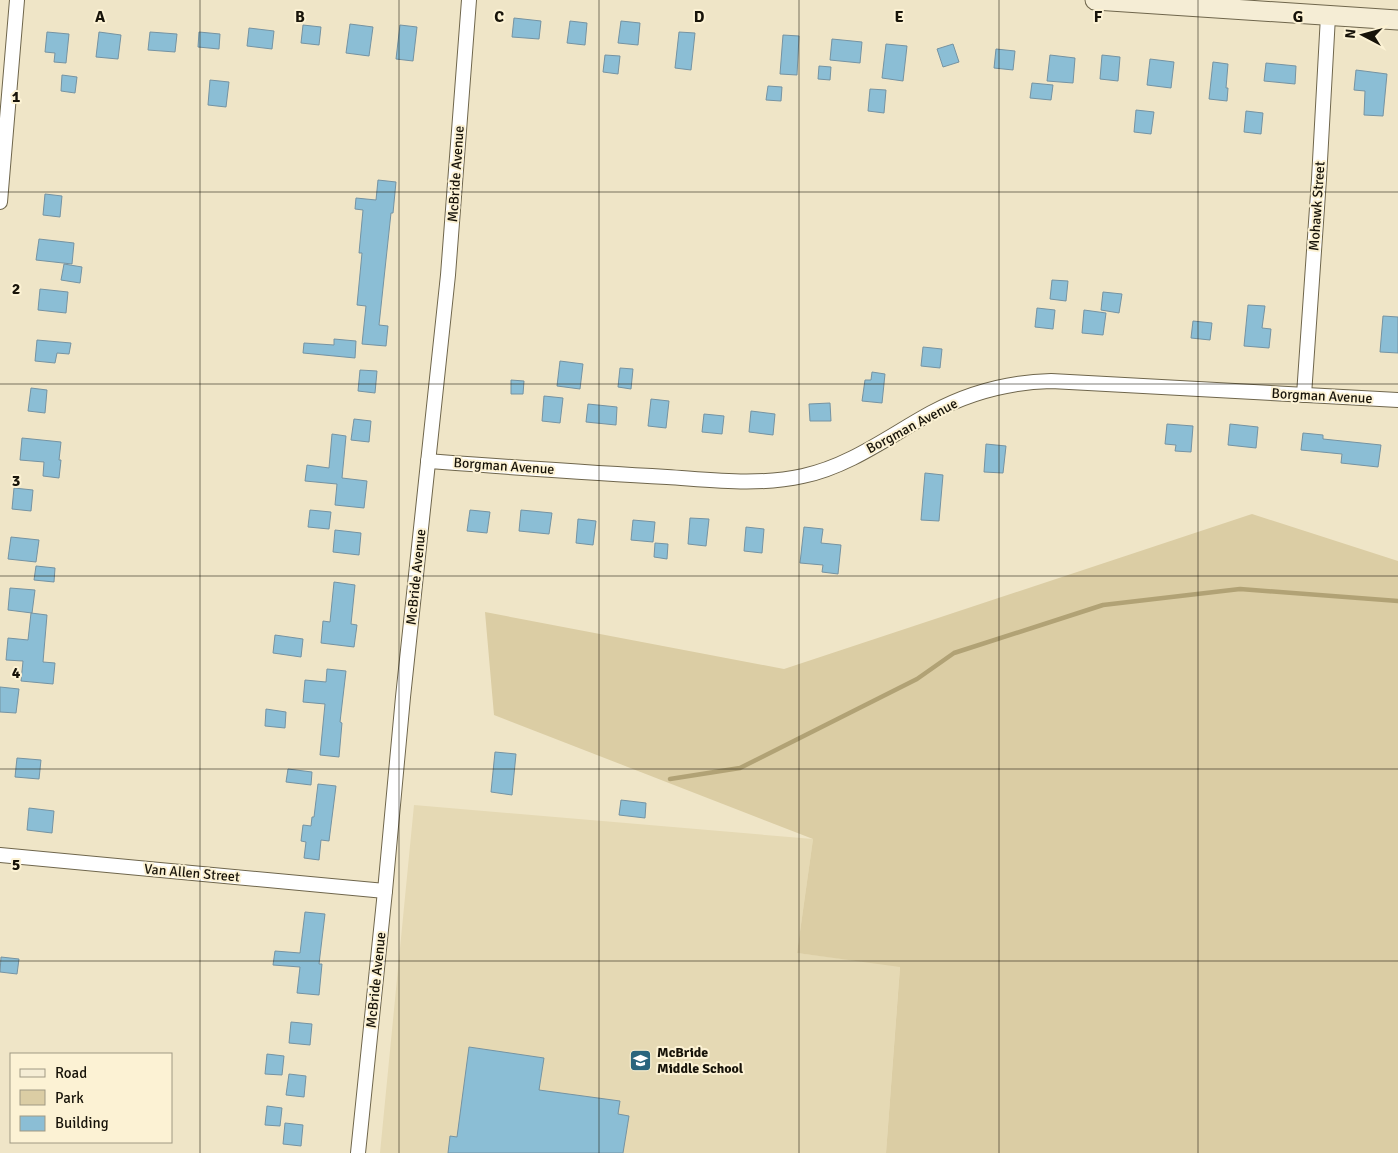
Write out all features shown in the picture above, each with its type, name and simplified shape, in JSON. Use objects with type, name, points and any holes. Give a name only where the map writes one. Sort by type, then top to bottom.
[{"type":"street","points":[[0,202],[17,0]]},
{"type":"street","name":"McBride Avenue","points":[[358,1153],[403,697],[448,275],[469,0]]},
{"type":"street","points":[[1095,0],[1225,4],[1328,16],[1398,20]]},
{"type":"street","name":"Mohawk Street","points":[[1304,395],[1328,16]]},
{"type":"street","name":"Borgman Avenue","points":[[428,461],[619,475],[746,482],[771,481],[802,476],[837,466],[951,404],[983,392],[1017,383],[1051,381],[1398,400]]},
{"type":"street","name":"Van Allen Street","points":[[0,855],[385,890]]},
{"type":"shaded area","name":"McBride Middle School","points":[[414,805],[813,839],[797,953],[900,966],[886,1153],[380,1153]]},
{"type":"green space","points":[[1252,514],[1398,561],[1398,1153],[886,1153],[900,967],[797,953],[813,839],[494,715],[485,612],[784,669]]},
{"type":"building","points":[[514,18],[541,21],[539,39],[512,37]]},
{"type":"building","points":[[570,21],[587,23],[585,45],[567,43]]},
{"type":"building","points":[[621,21],[640,23],[638,45],[618,43]]},
{"type":"building","points":[[350,24],[373,27],[369,56],[346,53]]},
{"type":"building","points":[[303,25],[321,27],[319,45],[301,43]]},
{"type":"building","points":[[400,25],[417,27],[413,61],[396,59]]},
{"type":"building","points":[[249,28],[274,31],[272,49],[247,46]]},
{"type":"building","points":[[47,32],[69,34],[66,63],[54,62],[55,53],[45,52]]},
{"type":"building","points":[[99,32],[121,35],[118,59],[96,57]]},
{"type":"building","points":[[150,32],[177,34],[175,52],[148,50]]},
{"type":"building","points":[[199,32],[220,34],[219,49],[198,47]]},
{"type":"building","points":[[679,32],[695,33],[691,70],[675,68]]},
{"type":"building","points":[[783,35],[799,36],[797,75],[780,74]]},
{"type":"building","points":[[832,39],[862,42],[860,63],[830,60]]},
{"type":"building","points":[[886,44],[907,46],[903,81],[882,78]]},
{"type":"building","points":[[953,44],[959,62],[943,67],[937,49]]},
{"type":"building","points":[[996,49],[1015,51],[1013,70],[994,68]]},
{"type":"building","points":[[605,55],[620,56],[618,74],[603,72]]},
{"type":"building","points":[[1050,55],[1075,58],[1073,83],[1047,81]]},
{"type":"building","points":[[1102,55],[1120,57],[1118,81],[1100,79]]},
{"type":"building","points":[[1150,59],[1174,62],[1171,88],[1147,85]]},
{"type":"building","points":[[1213,62],[1228,64],[1227,101],[1209,99]]},
{"type":"building","points":[[1266,63],[1296,66],[1295,84],[1264,81]]},
{"type":"building","points":[[819,66],[831,67],[830,80],[818,79]]},
{"type":"building","points":[[1356,70],[1387,74],[1383,116],[1364,115],[1365,91],[1354,90]]},
{"type":"building","points":[[62,75],[77,77],[75,93],[61,91]]},
{"type":"building","points":[[210,80],[229,82],[226,107],[208,105]]},
{"type":"building","points":[[1032,83],[1053,85],[1051,100],[1030,98]]},
{"type":"building","points":[[768,86],[782,87],[781,101],[766,100]]},
{"type":"building","points":[[870,89],[886,90],[884,113],[868,111]]},
{"type":"building","points":[[1136,110],[1154,112],[1151,134],[1134,132]]},
{"type":"building","points":[[1246,111],[1263,113],[1261,134],[1244,132]]},
{"type":"building","points":[[378,180],[396,182],[379,325],[388,326],[386,346],[362,344],[366,306],[357,305],[362,253],[359,253],[363,210],[355,209],[356,198],[376,200]]},
{"type":"building","points":[[45,194],[62,196],[60,217],[43,215]]},
{"type":"building","points":[[39,239],[74,243],[72,264],[36,260]]},
{"type":"building","points":[[64,264],[82,267],[80,283],[61,280]]},
{"type":"building","points":[[1052,280],[1068,281],[1066,301],[1050,299]]},
{"type":"building","points":[[40,289],[68,292],[66,313],[38,310]]},
{"type":"building","points":[[1103,292],[1122,294],[1119,313],[1101,310]]},
{"type":"building","points":[[1248,305],[1265,306],[1262,328],[1271,329],[1269,348],[1244,346]]},
{"type":"building","points":[[1037,308],[1055,310],[1053,329],[1035,327]]},
{"type":"building","points":[[1084,310],[1106,313],[1103,335],[1082,333]]},
{"type":"building","points":[[1383,316],[1398,317],[1398,353],[1380,352]]},
{"type":"building","points":[[1193,321],[1212,323],[1210,340],[1191,338]]},
{"type":"building","points":[[334,339],[356,341],[355,358],[303,353],[304,343],[334,345]]},
{"type":"building","points":[[37,340],[71,343],[69,354],[57,353],[55,363],[35,361]]},
{"type":"building","points":[[923,347],[942,349],[940,368],[921,366]]},
{"type":"building","points":[[560,361],[583,364],[580,389],[557,386]]},
{"type":"building","points":[[620,368],[633,369],[631,389],[618,387]]},
{"type":"building","points":[[360,370],[377,371],[375,393],[358,391]]},
{"type":"building","points":[[872,372],[885,374],[882,403],[862,401],[865,380],[871,380]]},
{"type":"building","points":[[511,380],[524,381],[523,394],[511,394]]},
{"type":"building","points":[[31,388],[47,390],[45,413],[28,411]]},
{"type":"building","points":[[544,396],[563,398],[560,423],[542,421]]},
{"type":"building","points":[[651,399],[669,401],[666,428],[648,426]]},
{"type":"building","points":[[830,403],[831,421],[810,421],[809,404]]},
{"type":"building","points":[[588,404],[617,407],[616,425],[586,422]]},
{"type":"building","points":[[751,411],[775,414],[773,435],[749,432]]},
{"type":"building","points":[[704,414],[724,416],[722,434],[702,432]]},
{"type":"building","points":[[354,419],[371,421],[369,442],[351,440]]},
{"type":"building","points":[[1167,424],[1193,426],[1191,452],[1175,451],[1176,445],[1165,444]]},
{"type":"building","points":[[1230,424],[1258,427],[1256,448],[1228,445]]},
{"type":"building","points":[[1303,433],[1323,435],[1323,439],[1381,445],[1378,467],[1341,463],[1342,454],[1301,450]]},
{"type":"building","points":[[332,434],[346,436],[342,478],[367,481],[364,508],[335,505],[337,484],[305,481],[307,465],[329,468]]},
{"type":"building","points":[[22,438],[61,442],[59,478],[43,476],[44,462],[20,460]]},
{"type":"building","points":[[986,444],[1006,446],[1003,473],[984,472]]},
{"type":"building","points":[[925,473],[943,475],[939,521],[921,520]]},
{"type":"building","points":[[14,488],[33,490],[31,511],[12,509]]},
{"type":"building","points":[[310,510],[331,512],[329,529],[308,527]]},
{"type":"building","points":[[470,510],[490,512],[487,533],[467,531]]},
{"type":"building","points":[[521,510],[552,513],[549,534],[519,531]]},
{"type":"building","points":[[690,518],[709,519],[706,546],[688,544]]},
{"type":"building","points":[[578,519],[596,521],[593,545],[576,543]]},
{"type":"building","points":[[633,520],[655,522],[653,542],[631,540]]},
{"type":"building","points":[[746,527],[764,529],[762,553],[744,551]]},
{"type":"building","points":[[804,527],[823,529],[821,543],[841,545],[838,574],[822,572],[823,565],[800,563]]},
{"type":"building","points":[[335,530],[361,533],[359,555],[333,552]]},
{"type":"building","points":[[11,537],[39,540],[36,562],[8,559]]},
{"type":"building","points":[[655,543],[668,544],[667,559],[654,557]]},
{"type":"building","points":[[36,566],[55,568],[54,582],[34,580]]},
{"type":"building","points":[[334,582],[355,585],[351,624],[357,625],[354,647],[321,643],[323,621],[330,622]]},
{"type":"building","points":[[10,588],[35,590],[32,613],[8,610]]},
{"type":"building","points":[[31,613],[47,615],[43,662],[55,663],[53,684],[21,681],[23,661],[6,660],[8,638],[28,640]]},
{"type":"building","points":[[275,635],[303,639],[301,657],[273,653]]},
{"type":"building","points":[[327,669],[346,671],[340,722],[342,723],[339,757],[320,755],[325,704],[303,702],[305,680],[326,682]]},
{"type":"building","points":[[0,687],[19,689],[16,713],[0,712]]},
{"type":"building","points":[[266,709],[286,712],[285,728],[265,726]]},
{"type":"building","points":[[495,752],[516,754],[512,795],[491,792]]},
{"type":"building","points":[[17,758],[41,760],[39,779],[15,777]]},
{"type":"building","points":[[288,769],[312,772],[311,785],[286,782]]},
{"type":"building","points":[[318,784],[336,786],[329,841],[321,840],[319,860],[304,858],[306,842],[301,841],[303,825],[311,826],[312,817],[314,817]]},
{"type":"building","points":[[621,800],[646,803],[645,818],[619,815]]},
{"type":"building","points":[[29,808],[54,811],[52,833],[27,830]]},
{"type":"building","points":[[305,912],[325,914],[319,964],[322,964],[319,995],[297,993],[300,967],[273,965],[275,951],[300,953]]},
{"type":"building","points":[[1,957],[19,959],[17,974],[0,972]]},
{"type":"building","points":[[291,1022],[312,1024],[310,1045],[289,1043]]},
{"type":"building","points":[[469,1047],[544,1058],[539,1090],[620,1101],[618,1114],[629,1116],[623,1153],[448,1153],[450,1136],[457,1137]]},
{"type":"building","points":[[267,1054],[284,1056],[282,1075],[265,1074]]},
{"type":"building","points":[[289,1074],[306,1076],[304,1097],[286,1095]]},
{"type":"building","points":[[267,1106],[282,1108],[280,1126],[265,1125]]},
{"type":"building","points":[[285,1123],[303,1125],[301,1146],[283,1144]]},
{"type":"waterway","points":[[670,779],[740,768],[917,679],[954,653],[1103,605],[1240,589],[1398,601]]},
{"type":"place","name":"McBride Middle School","points":[[641,1060]]}]
